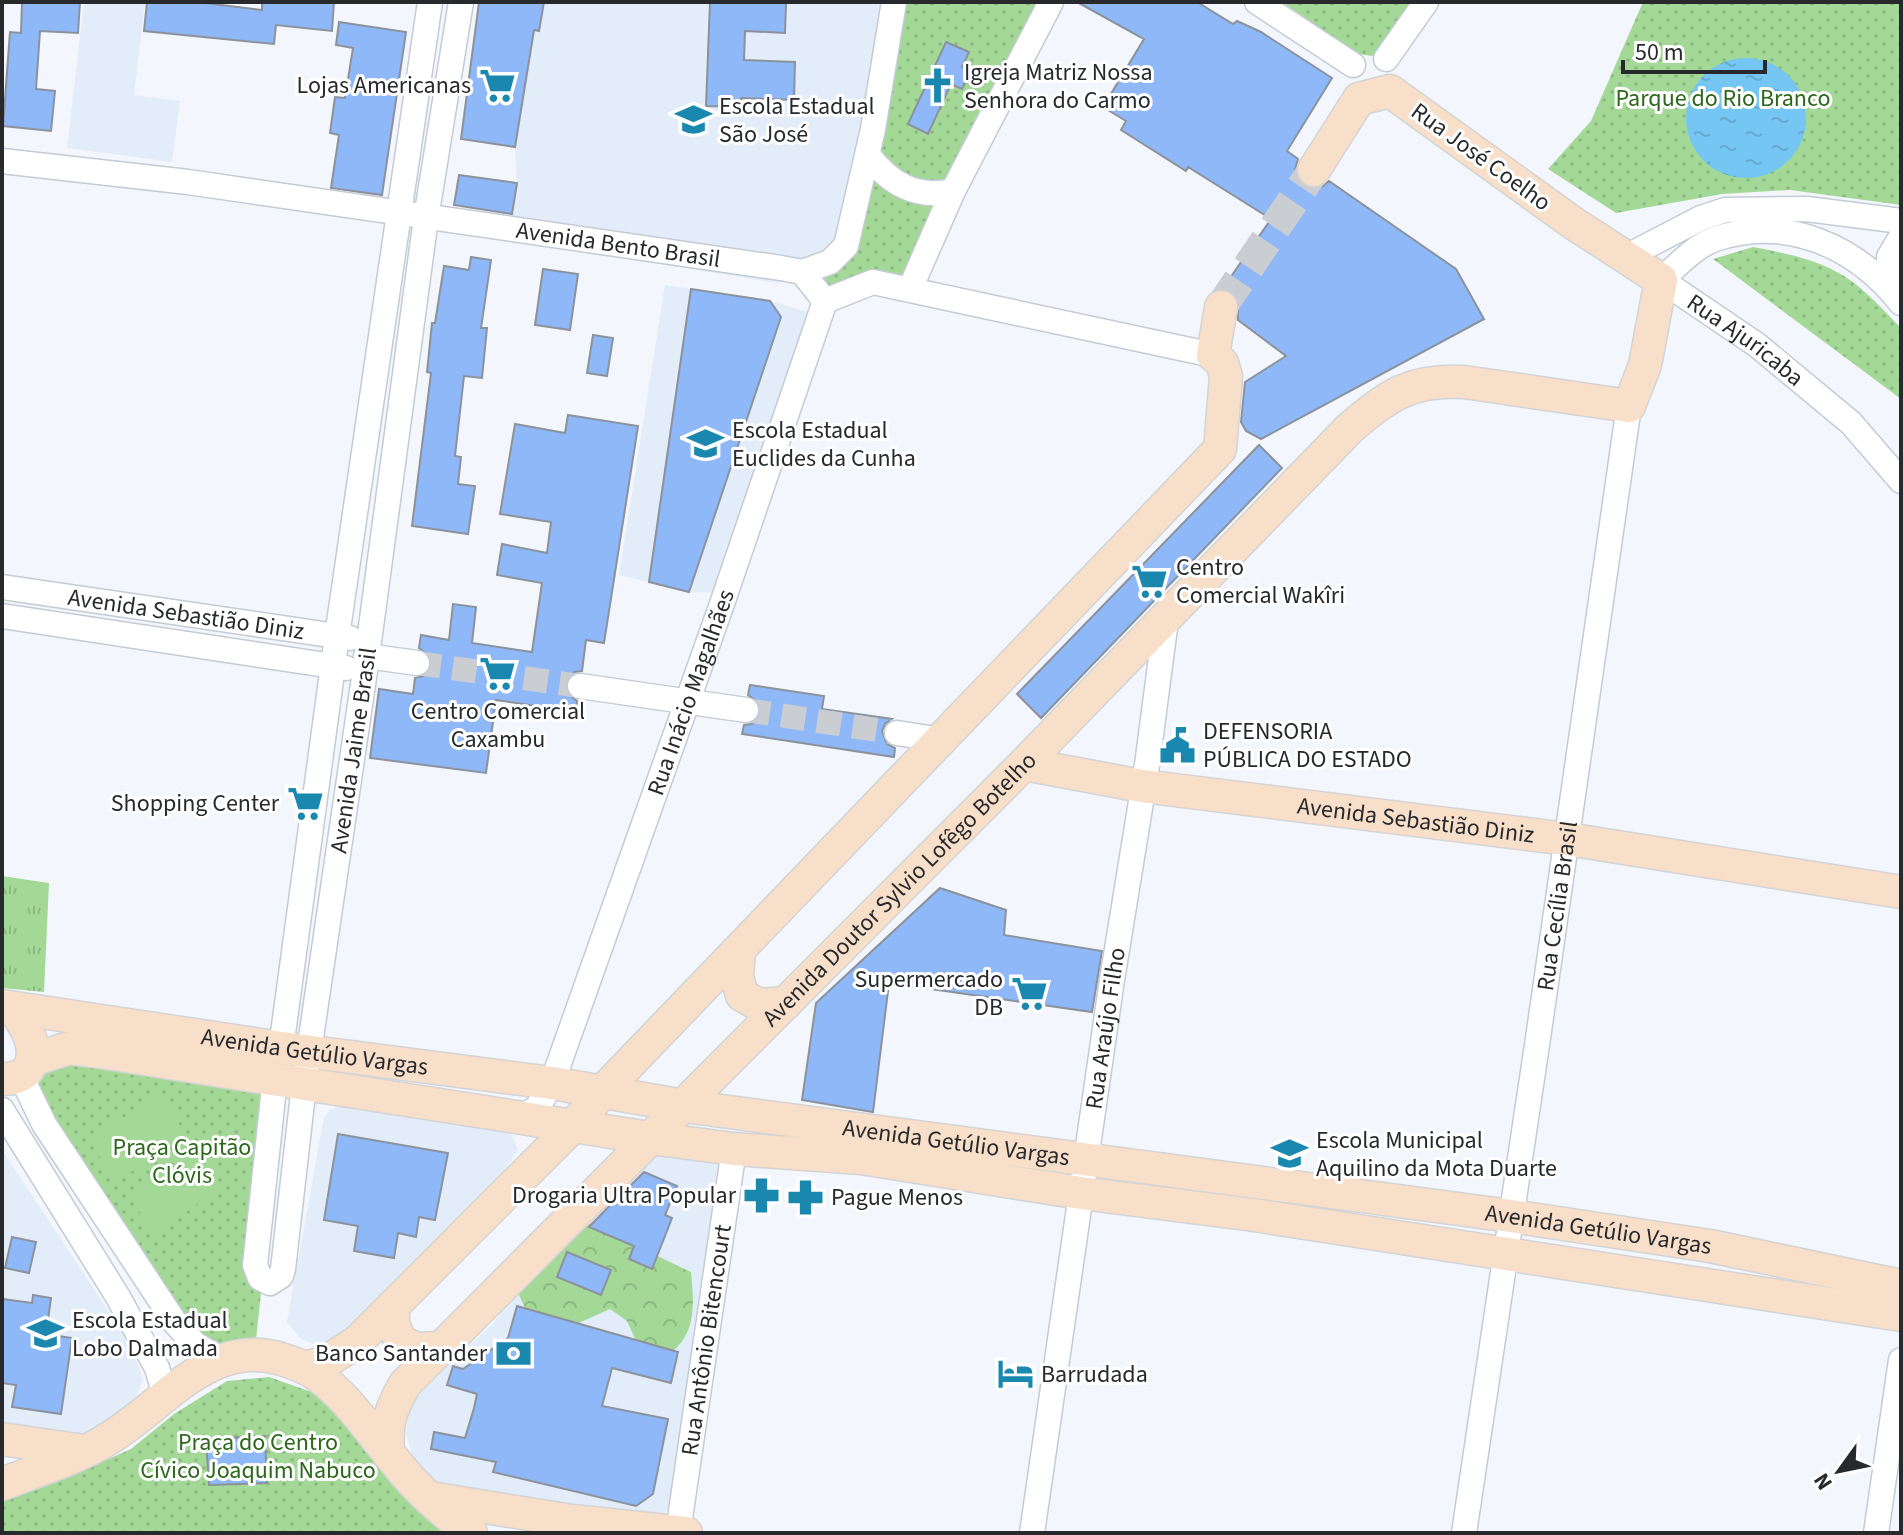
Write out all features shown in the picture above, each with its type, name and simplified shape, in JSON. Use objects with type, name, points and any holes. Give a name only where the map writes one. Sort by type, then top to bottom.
[{"type":"main road","points":[[1314,170],[1359,99],[1388,75]]},
{"type":"main road","name":"Rua José Coelho","points":[[1388,75],[1573,223]]},
{"type":"main road","name":"Rua Ajuricaba","points":[[1573,223],[1661,280]]},
{"type":"main road","name":"Rua Cecília Brasil","points":[[1629,406],[1645,365],[1661,280]]},
{"type":"main road","points":[[309,1367],[327,1361],[357,1342],[574,1125],[604,1090],[1220,449],[1226,376],[1222,363],[1213,355],[1221,307]]},
{"type":"main road","name":"Avenida Doutor Sylvio Lofêgo Botelho","points":[[388,1453],[387,1429],[391,1409],[405,1384],[1376,405],[1395,393],[1437,381],[1464,382],[1629,406]]},
{"type":"main road","name":"Avenida Sebastião Diniz","points":[[1033,754],[1145,775],[1901,874]]},
{"type":"main road","name":"Avenida Sebastião Diniz","points":[[1568,831],[1901,892]]},
{"type":"main road","points":[[739,950],[737,977],[742,995],[759,1005],[786,1003]]},
{"type":"main road","points":[[6,1007],[23,1020],[32,1040],[18,1071]]},
{"type":"main road","name":"Avenida Getúlio Vargas","points":[[6,1007],[295,1050],[604,1090],[684,1106],[1511,1216],[1710,1246],[1901,1286]]},
{"type":"main road","name":"Avenida Getúlio Vargas","points":[[18,1071],[69,1048],[650,1138],[734,1149],[861,1158],[1081,1193],[1254,1215],[1901,1315]]},
{"type":"main road","points":[[393,1306],[393,1323],[400,1341],[416,1349],[440,1348]]},
{"type":"main road","points":[[2,1484],[87,1452],[132,1423],[186,1379],[222,1360],[254,1353],[309,1367],[343,1398],[430,1498],[471,1533]]},
{"type":"main road","points":[[2,1439],[87,1452]]},
{"type":"main road","points":[[430,1498],[572,1527],[682,1532]]},
{"type":"street","name":"Avenida Jaime Brasil","points":[[295,1050],[333,665],[430,2]]},
{"type":"street","name":"Avenida Jaime Brasil","points":[[290,1082],[283,1269],[275,1282],[270,1283],[260,1278],[255,1265],[366,656],[426,218],[461,2]]},
{"type":"street","points":[[894,2],[868,155],[846,246],[855,267],[873,282],[1213,355]]},
{"type":"street","points":[[910,289],[953,191],[1051,2]]},
{"type":"street","points":[[1257,2],[1353,65],[1388,75],[1426,2]]},
{"type":"street","points":[[1353,65],[1359,99]]},
{"type":"street","points":[[868,155],[899,186],[938,195],[953,191]]},
{"type":"street","name":"Avenida Bento Brasil","points":[[2,161],[188,182],[802,272]]},
{"type":"street","points":[[1626,257],[1701,218],[1725,210],[1807,209],[1901,221]]},
{"type":"street","points":[[1661,280],[1713,239],[1749,233],[1794,233],[1829,243],[1860,261],[1894,294]]},
{"type":"street","points":[[1894,294],[1889,257],[1901,237]]},
{"type":"street","points":[[846,246],[830,262],[802,272],[825,301],[873,282]]},
{"type":"street","name":"Rua Ajuricaba","points":[[1661,280],[1757,345],[1851,423],[1901,481]]},
{"type":"street","name":"Rua Inácio Magalhães","points":[[521,1117],[537,1108],[552,1083],[825,301]]},
{"type":"street","name":"Rua Cecília Brasil","points":[[1464,1533],[1629,406]]},
{"type":"street","name":"Avenida Sebastião Diniz","points":[[2,587],[337,636],[366,656]]},
{"type":"street","name":"Avenida Sebastião Diniz","points":[[2,616],[333,665],[366,656]]},
{"type":"street","name":"Rua Araújo Filho","points":[[1032,1533],[1166,620]]},
{"type":"street","points":[[366,656],[417,663]]},
{"type":"street","points":[[580,686],[746,710]]},
{"type":"street","points":[[897,733],[942,740]]},
{"type":"street","points":[[18,1071],[44,1124],[176,1324],[195,1344],[222,1360]]},
{"type":"street","points":[[2,1110],[118,1297],[157,1368],[165,1396]]},
{"type":"street","name":"Rua Antônio Bitencourt","points":[[682,1532],[734,1149]]},
{"type":"street","points":[[1876,1533],[1901,1360]]},
{"type":"shaded area","points":[[84,2],[145,2],[134,95],[180,101],[172,162],[67,148]]},
{"type":"shaded area","name":"Escola Estadual São José","points":[[544,2],[886,2],[848,214],[827,267],[776,283],[509,235],[517,183],[515,147],[534,30],[539,30]]},
{"type":"shaded area","name":"Escola Estadual Euclides da Cunha","points":[[665,285],[770,301],[815,314],[721,593],[689,592],[619,575]]},
{"type":"shaded area","points":[[342,1105],[510,1131],[518,1150],[504,1171],[397,1289],[330,1348],[301,1339],[287,1322],[324,1117],[331,1109]]},
{"type":"shaded area","points":[[684,1148],[719,1163],[723,1175],[671,1506],[661,1515],[467,1496],[430,1481],[412,1455],[406,1433],[410,1406],[430,1380],[492,1325],[517,1291],[654,1155]]},
{"type":"shaded area","points":[[2,1150],[131,1345],[143,1379],[132,1407],[82,1440],[2,1433]]},
{"type":"green space","points":[[886,2],[1048,2],[907,302],[869,294],[815,314],[827,267],[838,253]]},
{"type":"green space","points":[[1282,2],[1416,2],[1384,49],[1372,56],[1358,54]]},
{"type":"green space","name":"Parque do Rio Branco","points":[[1643,2],[1901,2],[1901,205],[1790,190],[1722,194],[1616,213],[1548,169],[1591,121]]},
{"type":"green space","points":[[1753,247],[1823,265],[1844,276],[1874,300],[1901,328],[1901,399],[1713,259]]},
{"type":"green space","points":[[2,876],[49,883],[44,992],[2,988]]},
{"type":"green space","name":"Praça Capitão Clóvis","points":[[55,1053],[283,1084],[254,1359],[188,1343],[39,1121],[28,1069]]},
{"type":"green space","points":[[161,1094],[187,1137],[115,1182],[89,1139]]},
{"type":"green space","points":[[196,1150],[221,1189],[153,1233],[128,1194]]},
{"type":"green space","points":[[583,1221],[691,1272],[692,1317],[685,1337],[669,1354],[636,1341],[627,1321],[610,1309],[572,1326],[527,1312],[517,1291]]},
{"type":"green space","name":"Praça do Centro Cívico Joaquim Nabuco","points":[[269,1377],[323,1396],[450,1533],[2,1533],[2,1497],[72,1475],[131,1449],[174,1414],[227,1381]]},
{"type":"water","points":[[1746,58],[1769,63],[1788,76],[1801,95],[1806,118],[1801,141],[1788,160],[1769,173],[1746,178],[1723,173],[1704,160],[1691,141],[1686,118],[1691,95],[1704,76],[1723,63]]},
{"type":"building","points":[[22,2],[80,2],[78,33],[40,31],[36,89],[55,91],[51,131],[3,126],[10,32],[21,33]]},
{"type":"building","points":[[147,2],[197,2],[262,10],[262,2],[334,2],[332,31],[276,25],[274,44],[144,31]]},
{"type":"building","name":"Lojas Americanas","points":[[479,2],[544,2],[539,31],[534,30],[515,147],[461,139]]},
{"type":"building","points":[[710,2],[786,3],[785,33],[745,31],[744,60],[795,62],[794,100],[741,98],[741,107],[706,106]]},
{"type":"building","points":[[1077,2],[1197,2],[1233,24],[1237,21],[1261,32],[1332,78],[1287,151],[1298,159],[1295,170],[1298,179],[1314,189],[1329,181],[1456,269],[1484,319],[1261,439],[1246,431],[1241,422],[1245,382],[1286,356],[1238,320],[1238,300],[1232,292],[1223,288],[1271,219],[1121,130],[1126,121],[1103,107],[1144,39]]},
{"type":"building","points":[[339,22],[406,32],[382,195],[331,188],[339,135],[330,133],[335,97],[345,98],[353,48],[336,45]]},
{"type":"building","name":"Igreja Matriz Nossa Senhora do Carmo","points":[[946,42],[969,52],[962,67],[970,71],[962,89],[951,84],[928,134],[908,124]]},
{"type":"building","points":[[459,175],[517,183],[512,214],[454,205]]},
{"type":"building","points":[[471,257],[491,260],[481,328],[487,328],[482,378],[464,376],[455,456],[461,457],[458,484],[475,486],[468,534],[412,526],[431,373],[427,372],[432,323],[435,323],[444,266],[469,270]]},
{"type":"building","points":[[543,269],[578,274],[570,330],[535,325]]},
{"type":"building","points":[[691,289],[770,301],[781,317],[689,592],[649,582]]},
{"type":"building","points":[[593,335],[613,338],[607,376],[587,373]]},
{"type":"building","points":[[568,415],[638,426],[604,643],[586,640],[582,671],[574,672],[565,683],[566,692],[577,701],[576,712],[496,700],[486,773],[370,758],[379,689],[413,694],[415,678],[423,676],[432,666],[430,657],[419,648],[421,635],[449,640],[453,604],[476,607],[472,643],[532,652],[542,583],[497,575],[502,544],[547,553],[551,522],[500,514],[515,424],[565,433]]},
{"type":"building","name":"Centro Comercial Wakîri","points":[[1259,445],[1282,468],[1041,718],[1017,694]]},
{"type":"building","points":[[750,685],[824,696],[822,709],[892,719],[882,731],[887,744],[895,748],[894,757],[742,734],[744,725],[752,724],[761,713],[760,704],[748,695]]},
{"type":"building","name":"Supermercado DB","points":[[940,888],[1006,910],[1004,935],[1102,951],[1092,1012],[889,983],[873,1112],[802,1100],[816,1003]]},
{"type":"building","points":[[338,1134],[448,1153],[435,1220],[419,1217],[416,1237],[398,1233],[394,1258],[354,1251],[358,1226],[324,1220]]},
{"type":"building","points":[[644,1172],[677,1186],[665,1215],[672,1218],[652,1269],[629,1259],[634,1246],[589,1227],[620,1195],[625,1198],[630,1186]]},
{"type":"building","points":[[12,1237],[36,1242],[29,1273],[5,1268]]},
{"type":"building","points":[[567,1252],[611,1270],[601,1295],[557,1277]]},
{"type":"building","points":[[33,1295],[51,1298],[46,1334],[72,1338],[61,1414],[12,1407],[16,1385],[2,1383],[2,1299],[32,1303]]},
{"type":"building","points":[[517,1306],[678,1352],[671,1383],[612,1368],[602,1406],[668,1419],[653,1494],[636,1506],[493,1472],[496,1462],[431,1449],[434,1432],[465,1438],[474,1408],[477,1394],[447,1385],[453,1366],[463,1369],[508,1338]]},
{"type":"building","points":[[265,1436],[267,1483],[209,1485],[206,1439]]},
{"type":"tunnel","points":[[1221,307],[1314,170]]},
{"type":"tunnel","points":[[417,663],[580,686]]},
{"type":"tunnel","points":[[746,710],[897,733]]},
{"type":"place","name":"Lojas Americanas","points":[[497,85]]},
{"type":"place","name":"Igreja Matriz Nossa Senhora do Carmo","points":[[938,86]]},
{"type":"place","name":"Escola Estadual São José","points":[[693,120]]},
{"type":"place","name":"Escola Estadual Euclides da Cunha","points":[[706,444]]},
{"type":"place","name":"Centro Comercial Wakîri","points":[[1150,581]]},
{"type":"place","name":"Centro Comercial Caxambu","points":[[498,674]]},
{"type":"place","name":"DEFENSORIA PÚBLICA DO ESTADO","points":[[1177,745]]},
{"type":"place","name":"Shopping Center","points":[[305,803]]},
{"type":"place","name":"Supermercado DB","points":[[1029,993]]},
{"type":"place","name":"Escola Municipal Aquilino da Mota Duarte","points":[[1290,1154]]},
{"type":"place","name":"Drogaria Ultra Popular","points":[[762,1195]]},
{"type":"place","name":"Pague Menos","points":[[805,1197]]},
{"type":"place","name":"Escola Estadual Lobo Dalmada","points":[[46,1334]]},
{"type":"place","name":"Banco Santander","points":[[513,1353]]},
{"type":"place","name":"Barrudada","points":[[1015,1374]]}]
